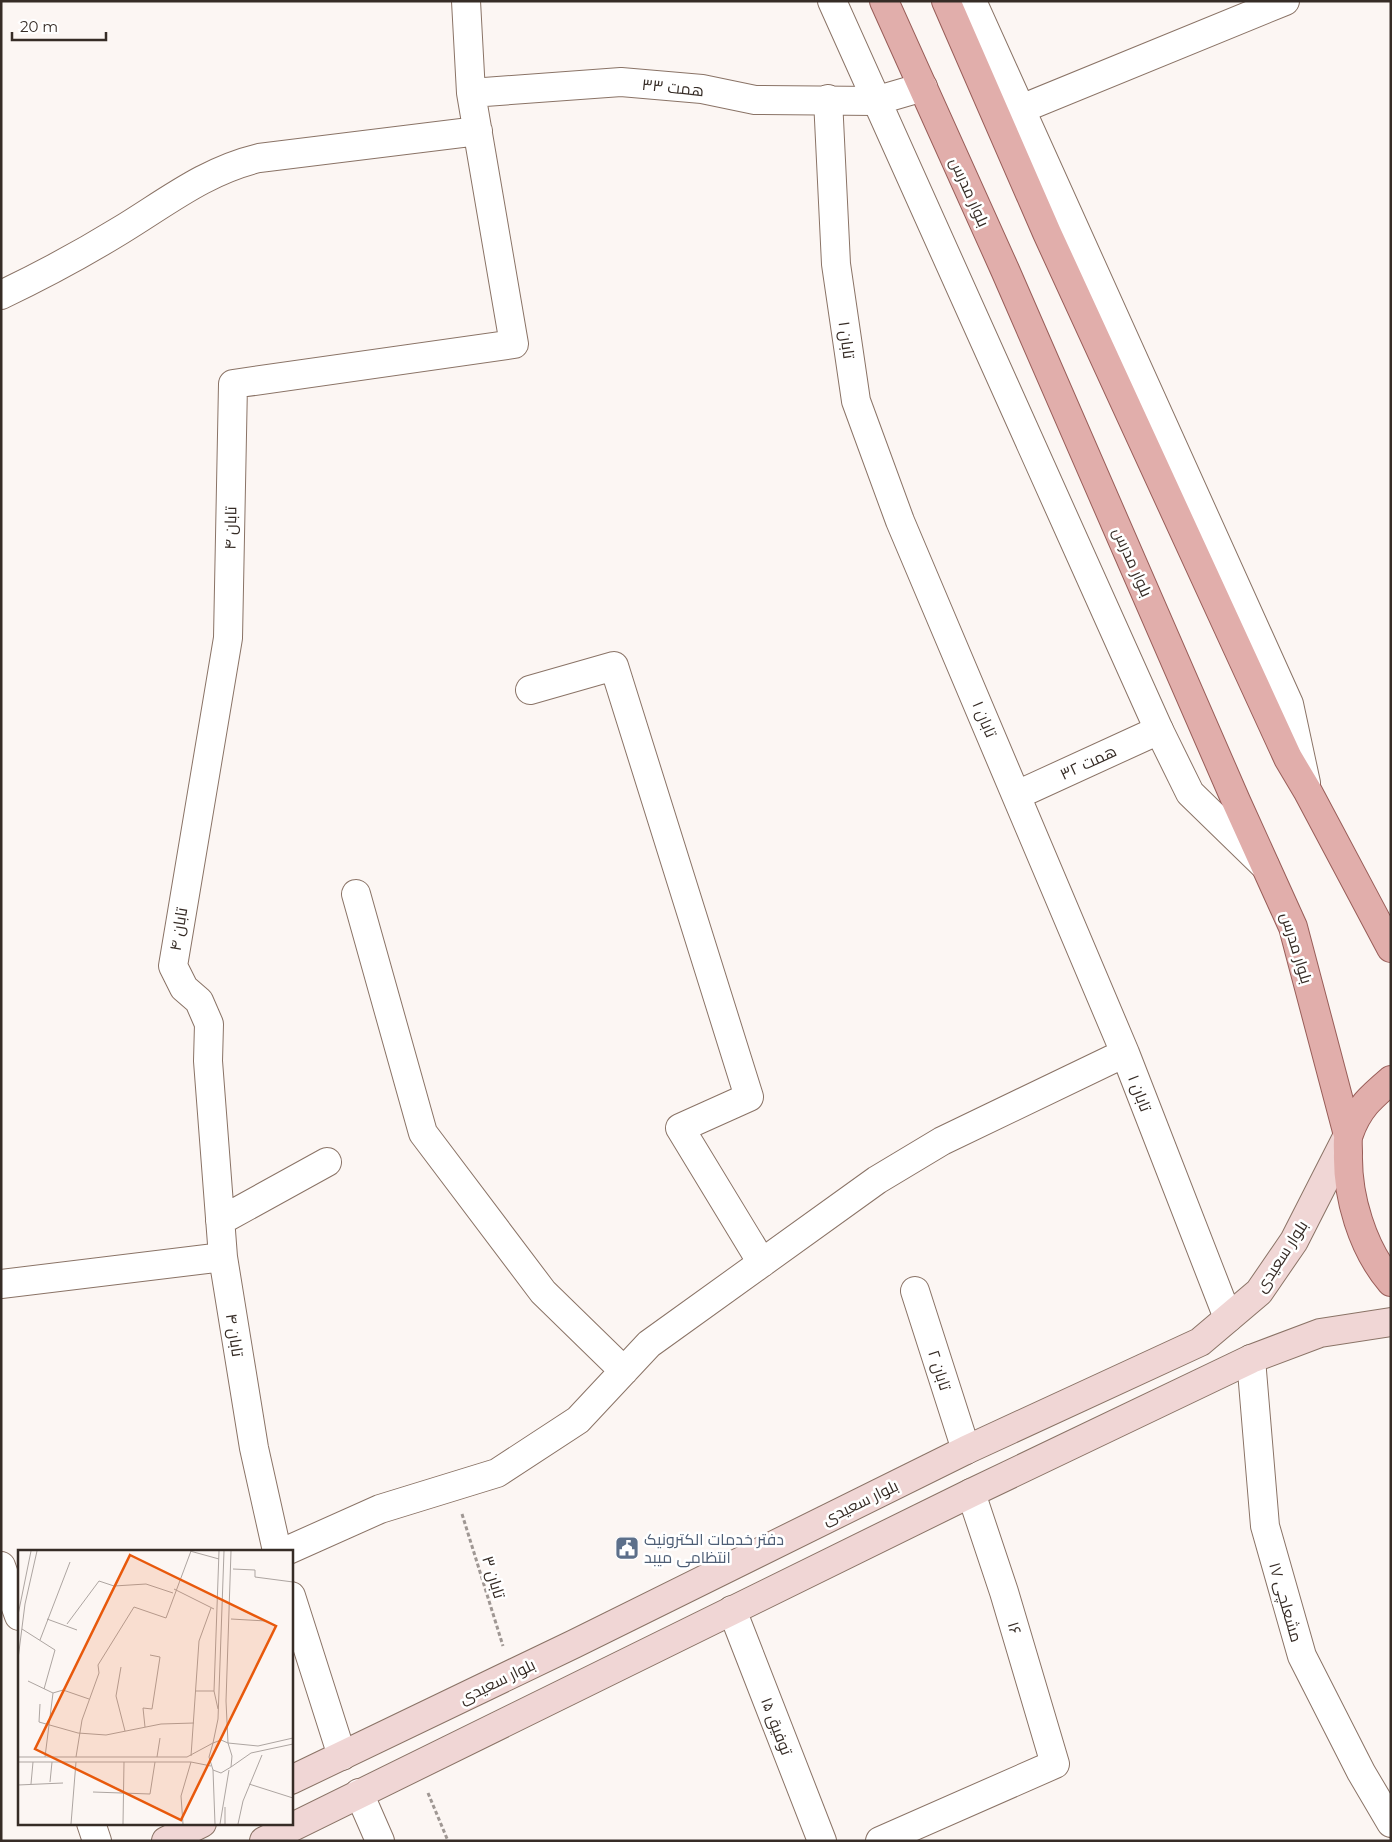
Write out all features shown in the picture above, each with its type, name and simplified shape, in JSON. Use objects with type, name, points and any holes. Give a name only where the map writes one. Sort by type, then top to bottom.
[{"type":"main road","name":"بلوار مدرس","points":[[884,1],[1009,279],[1294,927],[1348,1135]]},
{"type":"main road","points":[[946,1],[1047,233],[1288,758],[1391,948]]},
{"type":"main road","points":[[1391,1080],[1365,1103],[1348,1135],[1348,1170],[1360,1227],[1370,1251],[1391,1282]]},
{"type":"main road","name":"بلوار سعیدی","points":[[292,1780],[966,1450],[1200,1342],[1259,1292],[1294,1242],[1348,1135]]},
{"type":"main road","points":[[264,1841],[971,1493],[1251,1359],[1320,1333],[1391,1322]]},
{"type":"main road","points":[[812,1526],[828,1564]]},
{"type":"main road","points":[[166,1841],[200,1824]]},
{"type":"street","points":[[1,295],[60,267],[123,229],[178,191],[236,164],[259,158],[478,131],[471,94],[466,1]]},
{"type":"street","points":[[832,1],[875,101],[1190,793],[1266,867]]},
{"type":"street","points":[[972,1],[1289,704],[1307,790]]},
{"type":"street","points":[[1020,109],[1285,1]]},
{"type":"street","name":"همت ۳۳","points":[[471,94],[621,82],[702,89],[755,100],[828,99],[875,101],[923,87]]},
{"type":"street","name":"تابان ۱","points":[[828,99],[836,264],[856,401],[900,521],[1125,1054],[1228,1318]]},
{"type":"street","name":"تابان ۴","points":[[277,1550],[254,1448],[223,1257],[208,1061],[209,1024],[199,1001],[184,988],[173,966],[228,638],[233,384],[514,344],[478,131]]},
{"type":"street","points":[[530,690],[614,666],[749,1098],[680,1128],[762,1263]]},
{"type":"street","name":"همت ۳۲","points":[[1017,795],[1160,730]]},
{"type":"street","points":[[356,894],[423,1133],[543,1292],[624,1371]]},
{"type":"street","points":[[288,1550],[380,1510],[497,1473],[578,1420],[649,1344],[876,1180],[942,1140],[1125,1054]]},
{"type":"street","points":[[220,1220],[327,1162]]},
{"type":"street","points":[[1,1284],[223,1257]]},
{"type":"street","name":"تابان ۲","points":[[915,1291],[966,1450]]},
{"type":"street","name":"مشعلچی ۱۷","points":[[1251,1359],[1265,1526],[1302,1656],[1361,1772],[1391,1823]]},
{"type":"street","name":"۱۶","points":[[880,1841],[1055,1764],[1004,1592],[971,1493]]},
{"type":"street","points":[[1,1566],[13,1604]]},
{"type":"street","points":[[292,1599],[342,1756]]},
{"type":"street","name":"توفیق ۱۵","points":[[732,1610],[822,1841]]},
{"type":"street","points":[[359,1793],[380,1841]]},
{"type":"street","points":[[91,1824],[97,1841]]},
{"type":"path","name":"تابان ۳","points":[[454,1487],[488,1604],[512,1673]]},
{"type":"path","points":[[417,1765],[448,1841]]},
{"type":"place","name":"دفتر خدمات الکترونیک انتظامی میبد","points":[[627,1548]]}]
